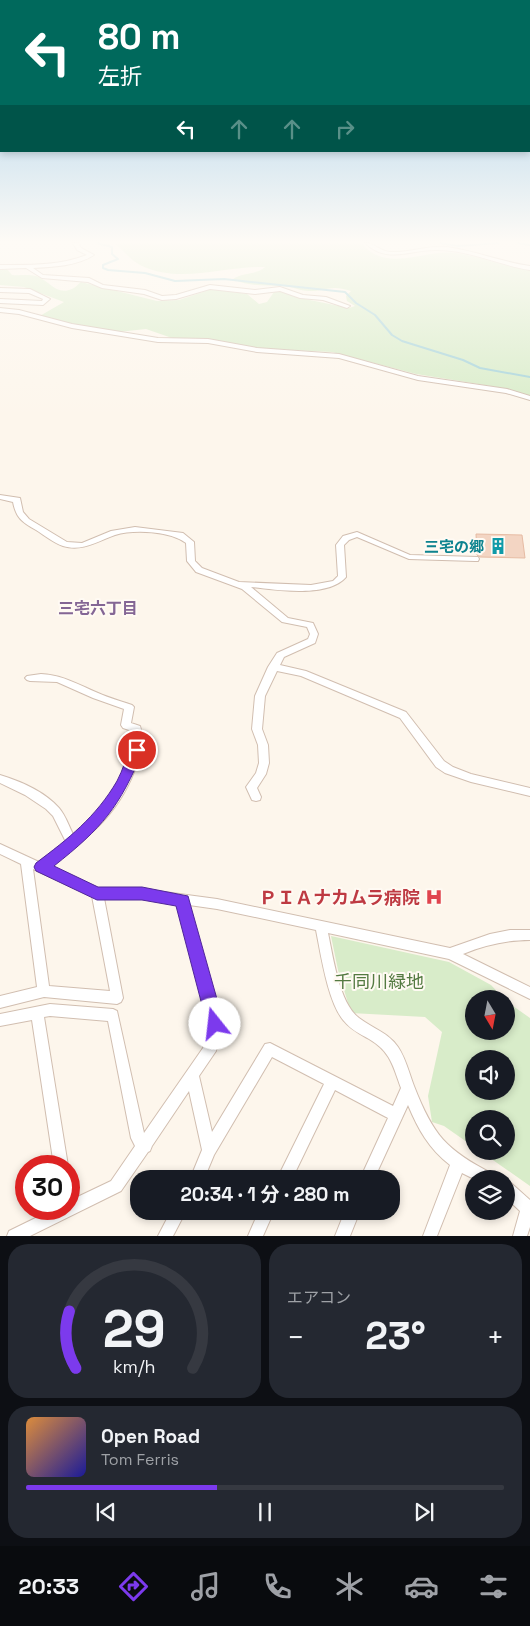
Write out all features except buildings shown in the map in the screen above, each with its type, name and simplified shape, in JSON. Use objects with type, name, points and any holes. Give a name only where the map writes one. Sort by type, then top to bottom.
[{"type":"street","points":[[0,301],[43,304],[46,301]]},
{"type":"street","points":[[332,301],[347,306]]},
{"type":"street","points":[[0,310],[19,312],[72,326],[158,340],[208,341],[252,350],[339,356],[418,378],[507,391],[530,398]]},
{"type":"street","points":[[0,498],[17,500],[19,512],[26,520],[69,545],[83,545],[129,530],[180,535],[190,542],[191,561],[195,567],[214,577],[245,587],[285,620],[306,622],[312,629],[312,641],[280,655],[260,696],[257,730],[261,734],[264,754],[262,773],[251,786],[256,797]]},
{"type":"street","points":[[238,584],[307,587],[337,582],[342,577],[340,545],[346,538],[357,534],[409,557],[475,559]]},
{"type":"street","points":[[273,667],[303,673],[403,715],[440,764],[447,769],[478,780],[530,792]]},
{"type":"street","points":[[30,678],[52,677],[66,680],[95,696],[129,707],[126,725],[137,728],[137,750],[118,793],[90,829],[41,867]]},
{"type":"street","points":[[0,779],[24,790],[56,812],[62,828],[72,842]]},
{"type":"street","points":[[0,849],[97,893],[142,894],[217,904],[321,928],[451,954],[530,993]]},
{"type":"street","points":[[26,860],[44,992]]},
{"type":"street","points":[[0,1002],[44,992],[117,998],[97,893]]},
{"type":"street","points":[[80,1203],[116,1186],[193,1077],[209,1051],[215,1024],[182,900]]},
{"type":"street","points":[[321,928],[328,961],[346,1016],[391,1047],[433,1142],[458,1164],[470,1170]]},
{"type":"street","points":[[451,954],[466,946],[498,938],[530,935]]},
{"type":"street","points":[[0,1020],[50,1010],[113,1015],[138,1138],[145,1146]]},
{"type":"street","points":[[37,1012],[58,1155]]},
{"type":"street","points":[[201,1170],[209,1150],[270,1049],[395,1114]]},
{"type":"street","points":[[193,1077],[209,1150]]},
{"type":"street","points":[[288,1170],[332,1082]]},
{"type":"street","points":[[371,1170],[408,1089]]},
{"type":"street","points":[[430,1236],[458,1164]]},
{"type":"street","points":[[515,1197],[529,1210],[520,1236]]},
{"type":"street","points":[[14,1236],[45,1220]]},
{"type":"street","points":[[165,1236],[174,1220]]},
{"type":"street","points":[[255,1236],[263,1220]]},
{"type":"street","points":[[342,1236],[349,1220]]},
{"type":"green space","points":[[60,301],[255,301],[259,304],[268,301],[313,301],[349,308],[355,306],[347,301],[530,301],[530,396],[503,388],[416,374],[332,352],[251,348],[172,338],[146,329],[118,332],[38,317],[64,302]]},
{"type":"green space","name":"千同川緑地","points":[[331,936],[449,962],[491,985],[496,990],[465,990],[465,1040],[515,1040],[515,1007],[530,1018],[530,1186],[515,1176],[515,1170],[507,1170],[493,1160],[515,1160],[515,1110],[465,1110],[465,1141],[444,1126],[432,1122],[428,1096],[442,1032],[425,1017],[351,1013],[338,970]]},
{"type":"waterway","points":[[354,301],[375,315],[392,335],[402,341],[463,360],[480,368],[530,377]]},
{"type":"place","name":"三宅の郷","points":[[498,546]]},
{"type":"place","name":"ＰＩＡナカムラ病院","points":[[434,897]]},
{"type":"district","name":"三宅六丁目","points":[[98,608]]},
{"type":"route","points":[[137,750],[123,782],[101,817],[83,835],[41,867],[97,893],[142,894],[182,900],[215,1024]]}]
